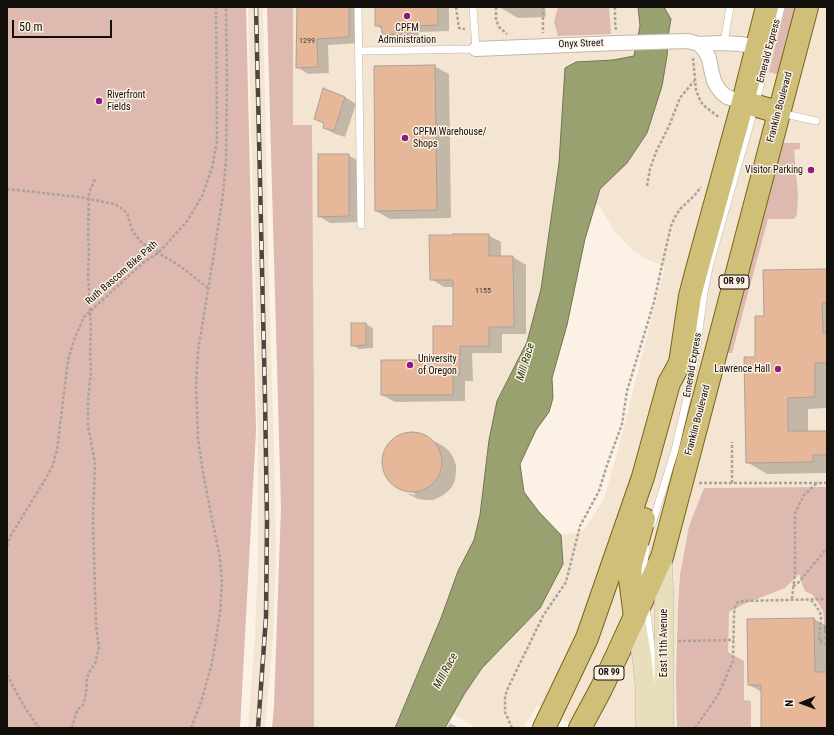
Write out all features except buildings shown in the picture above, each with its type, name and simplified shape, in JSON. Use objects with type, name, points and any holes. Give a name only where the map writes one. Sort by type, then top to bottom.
[{"type":"main road","points":[[635,617],[630,579],[631,564],[635,546],[663,460],[680,389],[680,363],[690,296],[749,104],[757,47],[767,7]]},
{"type":"main road","name":"Franklin Boulevard","points":[[580,728],[601,689],[662,557],[778,112],[807,7]]},
{"type":"main road","points":[[749,104],[778,112]]},
{"type":"main road","points":[[544,728],[586,638],[644,477],[668,383],[680,363]]},
{"type":"main road","name":"East 11th Avenue","points":[[662,557],[664,596],[664,728]]},
{"type":"main road","name":"East 11th Avenue","points":[[635,617],[645,686],[645,728]]},
{"type":"street","name":"Onyx Street","points":[[470,49],[632,42],[693,47],[724,43],[757,47]]},
{"type":"street","points":[[693,47],[705,51],[709,58],[714,81],[722,93],[727,97],[749,104]]},
{"type":"lane","points":[[358,7],[361,225]]},
{"type":"lane","points":[[359,51],[470,49],[475,30],[473,7]]},
{"type":"lane","points":[[724,43],[730,7]]},
{"type":"lane","name":"Emerald Express","points":[[651,528],[675,450],[688,394],[710,263],[749,104],[781,7]]},
{"type":"lane","points":[[778,112],[816,121]]},
{"type":"lane","points":[[648,540],[643,571],[653,664],[654,694]]},
{"type":"path","name":"Ruth Bascom Bike Path","points":[[7,546],[11,535],[46,480],[53,465],[57,450],[68,360],[74,340],[84,317],[144,262],[164,247],[188,220],[202,196],[212,168],[217,141],[216,7]]},
{"type":"path","points":[[191,728],[201,702],[212,663],[220,613],[222,583],[220,558],[198,439],[196,385],[198,351],[223,194],[226,160],[226,7]]},
{"type":"path","points":[[456,7],[459,28],[475,30]]},
{"type":"path","points":[[496,7],[496,20],[499,27],[518,47]]},
{"type":"path","points":[[543,7],[543,46]]},
{"type":"path","points":[[615,7],[617,43]]},
{"type":"path","points":[[693,47],[694,81],[696,90],[703,104],[719,117],[721,121]]},
{"type":"path","points":[[647,186],[650,169],[656,152],[669,126],[680,98],[694,81]]},
{"type":"path","points":[[72,728],[77,710],[82,705],[86,694],[87,678],[95,664],[99,648],[96,626],[93,519],[95,463],[88,426],[88,399],[91,371],[91,327],[88,274],[89,194],[95,179]]},
{"type":"path","points":[[512,728],[505,712],[505,696],[543,616],[566,582],[580,526],[599,491],[622,424],[627,390],[654,302],[674,217],[694,196],[703,182]]},
{"type":"path","points":[[7,189],[89,199],[115,204],[127,213],[132,232],[142,243],[180,266],[208,288]]},
{"type":"path","points":[[732,442],[732,483]]},
{"type":"path","points":[[792,599],[795,573],[795,513],[804,494],[818,482]]},
{"type":"path","points":[[699,483],[827,483]]},
{"type":"path","points":[[7,536],[11,535]]},
{"type":"path","points":[[793,586],[799,582],[827,548]]},
{"type":"path","points":[[695,728],[718,695],[733,661],[734,614],[735,607],[738,602],[827,599]]},
{"type":"path","points":[[810,600],[820,612],[821,618],[819,641]]},
{"type":"path","points":[[819,641],[827,638]]},
{"type":"path","points":[[673,641],[734,640]]},
{"type":"path","points":[[819,641],[827,645]]},
{"type":"path","points":[[7,675],[24,706],[39,728]]},
{"type":"shaded area","points":[[7,7],[246,7],[256,431],[240,728],[7,728]]},
{"type":"shaded area","points":[[248,7],[263,7],[274,449],[276,552],[273,639],[265,728],[248,728],[255,637],[258,558],[258,479],[256,314]]},
{"type":"shaded area","name":"University of Oregon","points":[[267,7],[827,7],[827,728],[578,728],[537,706],[523,728],[477,728],[453,714],[482,668],[540,607],[563,564],[561,535],[583,531],[604,499],[665,266],[648,260],[631,249],[613,229],[599,205],[569,205],[559,287],[415,728],[272,728],[281,507]]},
{"type":"shaded area","points":[[267,7],[293,7],[293,125],[312,125],[314,728],[272,728],[281,507]]},
{"type":"shaded area","points":[[558,7],[609,7],[611,34],[558,36],[554,22]]},
{"type":"shaded area","points":[[785,7],[798,7],[780,75],[769,72]]},
{"type":"shaded area","points":[[782,143],[800,143],[800,149],[794,150],[798,196],[797,215],[794,219],[768,219],[732,353],[728,353]]},
{"type":"shaded area","points":[[827,487],[827,634],[825,634],[824,631],[823,611],[813,595],[805,591],[799,574],[785,588],[744,604],[729,612],[728,652],[744,661],[744,700],[751,701],[751,728],[677,728],[676,679],[680,575],[689,526],[704,488]]},
{"type":"water","name":"Mill Race","points":[[638,7],[665,7],[671,19],[662,86],[647,133],[627,163],[600,189],[585,239],[567,325],[552,378],[553,398],[549,412],[536,430],[520,464],[524,492],[539,512],[561,535],[563,564],[540,608],[482,668],[465,693],[445,728],[395,728],[441,618],[458,571],[474,540],[480,515],[489,440],[497,401],[527,342],[541,289],[559,163],[565,68],[576,62],[613,60],[634,56],[640,26]]},
{"type":"railway","points":[[256,7],[267,521],[266,617],[258,728]]},
{"type":"place","name":"CPFM Administration","points":[[407,16]]},
{"type":"place","name":"Riverfront Fields","points":[[99,101]]},
{"type":"place","name":"CPFM Warehouse/ Shops","points":[[405,138]]},
{"type":"place","name":"Visitor Parking","points":[[811,170]]},
{"type":"place","name":"University of Oregon","points":[[410,365]]},
{"type":"place","name":"Lawrence Hall","points":[[778,369]]}]
